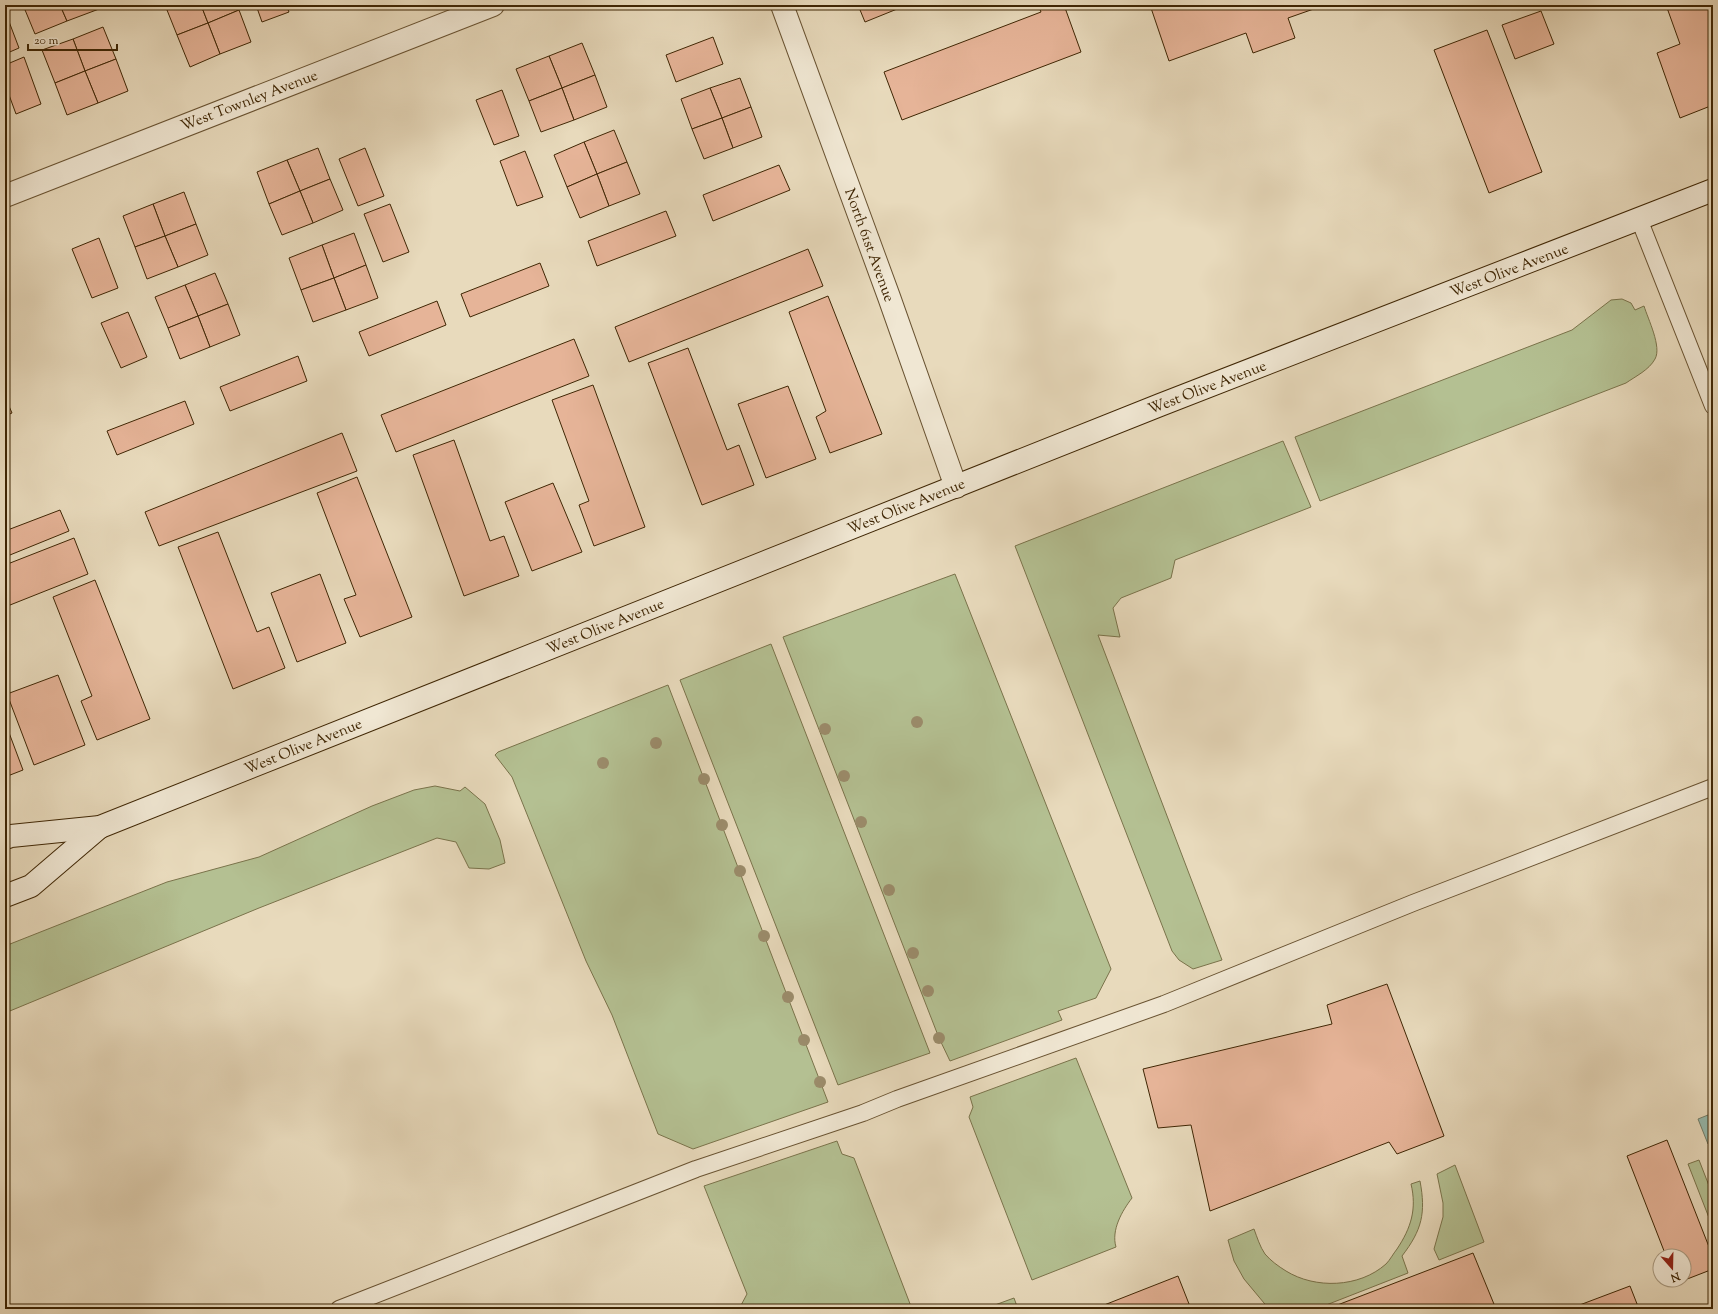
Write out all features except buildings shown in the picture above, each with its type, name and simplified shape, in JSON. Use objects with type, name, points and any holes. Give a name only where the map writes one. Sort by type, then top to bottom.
[{"type":"main road","name":"West Townley Avenue","points":[[5,196],[493,5]]},
{"type":"main road","name":"North 61st Avenue","points":[[782,5],[889,297],[956,487]]},
{"type":"main road","name":"West Olive Avenue","points":[[5,838],[11,836],[100,827],[956,487],[1713,190]]},
{"type":"main road","name":"West Olive Avenue","points":[[5,896],[31,886],[100,827]]},
{"type":"lane","points":[[1639,219],[1713,406]]},
{"type":"lane","points":[[339,1309],[696,1169],[863,1113],[897,1099],[1164,1004],[1413,903],[1713,787]]},
{"type":"green space","points":[[1622,299],[1631,303],[1635,310],[1644,306],[1651,325],[1656,340],[1657,354],[1646,370],[1626,383],[1320,501],[1295,437],[1572,330],[1611,300]]},
{"type":"green space","points":[[1283,441],[1311,507],[1175,560],[1171,578],[1121,598],[1113,608],[1120,637],[1098,635],[1222,960],[1193,969],[1179,960],[1172,951],[1015,546]]},
{"type":"green space","points":[[955,574],[1111,969],[1096,998],[1058,1011],[1062,1020],[950,1061],[939,1038],[783,637]]},
{"type":"green space","points":[[771,644],[930,1053],[838,1085],[680,680]]},
{"type":"green space","points":[[668,685],[828,1102],[693,1149],[658,1134],[612,1015],[586,961],[512,777],[495,755],[498,752]]},
{"type":"green space","points":[[435,786],[460,791],[465,787],[485,804],[500,840],[505,863],[489,869],[469,868],[456,842],[437,838],[259,908],[5,1013],[5,946],[167,882],[259,857],[372,806],[414,790]]},
{"type":"green space","points":[[1076,1058],[1132,1198],[1121,1215],[1116,1227],[1116,1247],[1032,1280],[969,1117],[973,1107],[970,1097]]},
{"type":"green space","points":[[837,1141],[842,1154],[854,1158],[912,1309],[739,1309],[747,1294],[704,1186]]},
{"type":"green space","points":[[1699,1160],[1713,1196],[1713,1228],[1688,1164]]},
{"type":"green space","points":[[1455,1165],[1484,1242],[1439,1260],[1434,1249],[1443,1217],[1443,1203],[1437,1174]]},
{"type":"green space","points":[[1420,1181],[1423,1203],[1421,1221],[1414,1238],[1402,1256],[1408,1273],[1316,1309],[1269,1309],[1244,1279],[1234,1261],[1228,1240],[1254,1229],[1267,1257],[1286,1271],[1298,1277],[1323,1283],[1350,1282],[1363,1278],[1386,1264],[1402,1241],[1412,1218],[1413,1193],[1411,1184]]},
{"type":"green space","points":[[1014,1298],[1018,1309],[984,1309]]},
{"type":"water","points":[[1713,1113],[1713,1142],[1708,1144],[1698,1119]]}]
